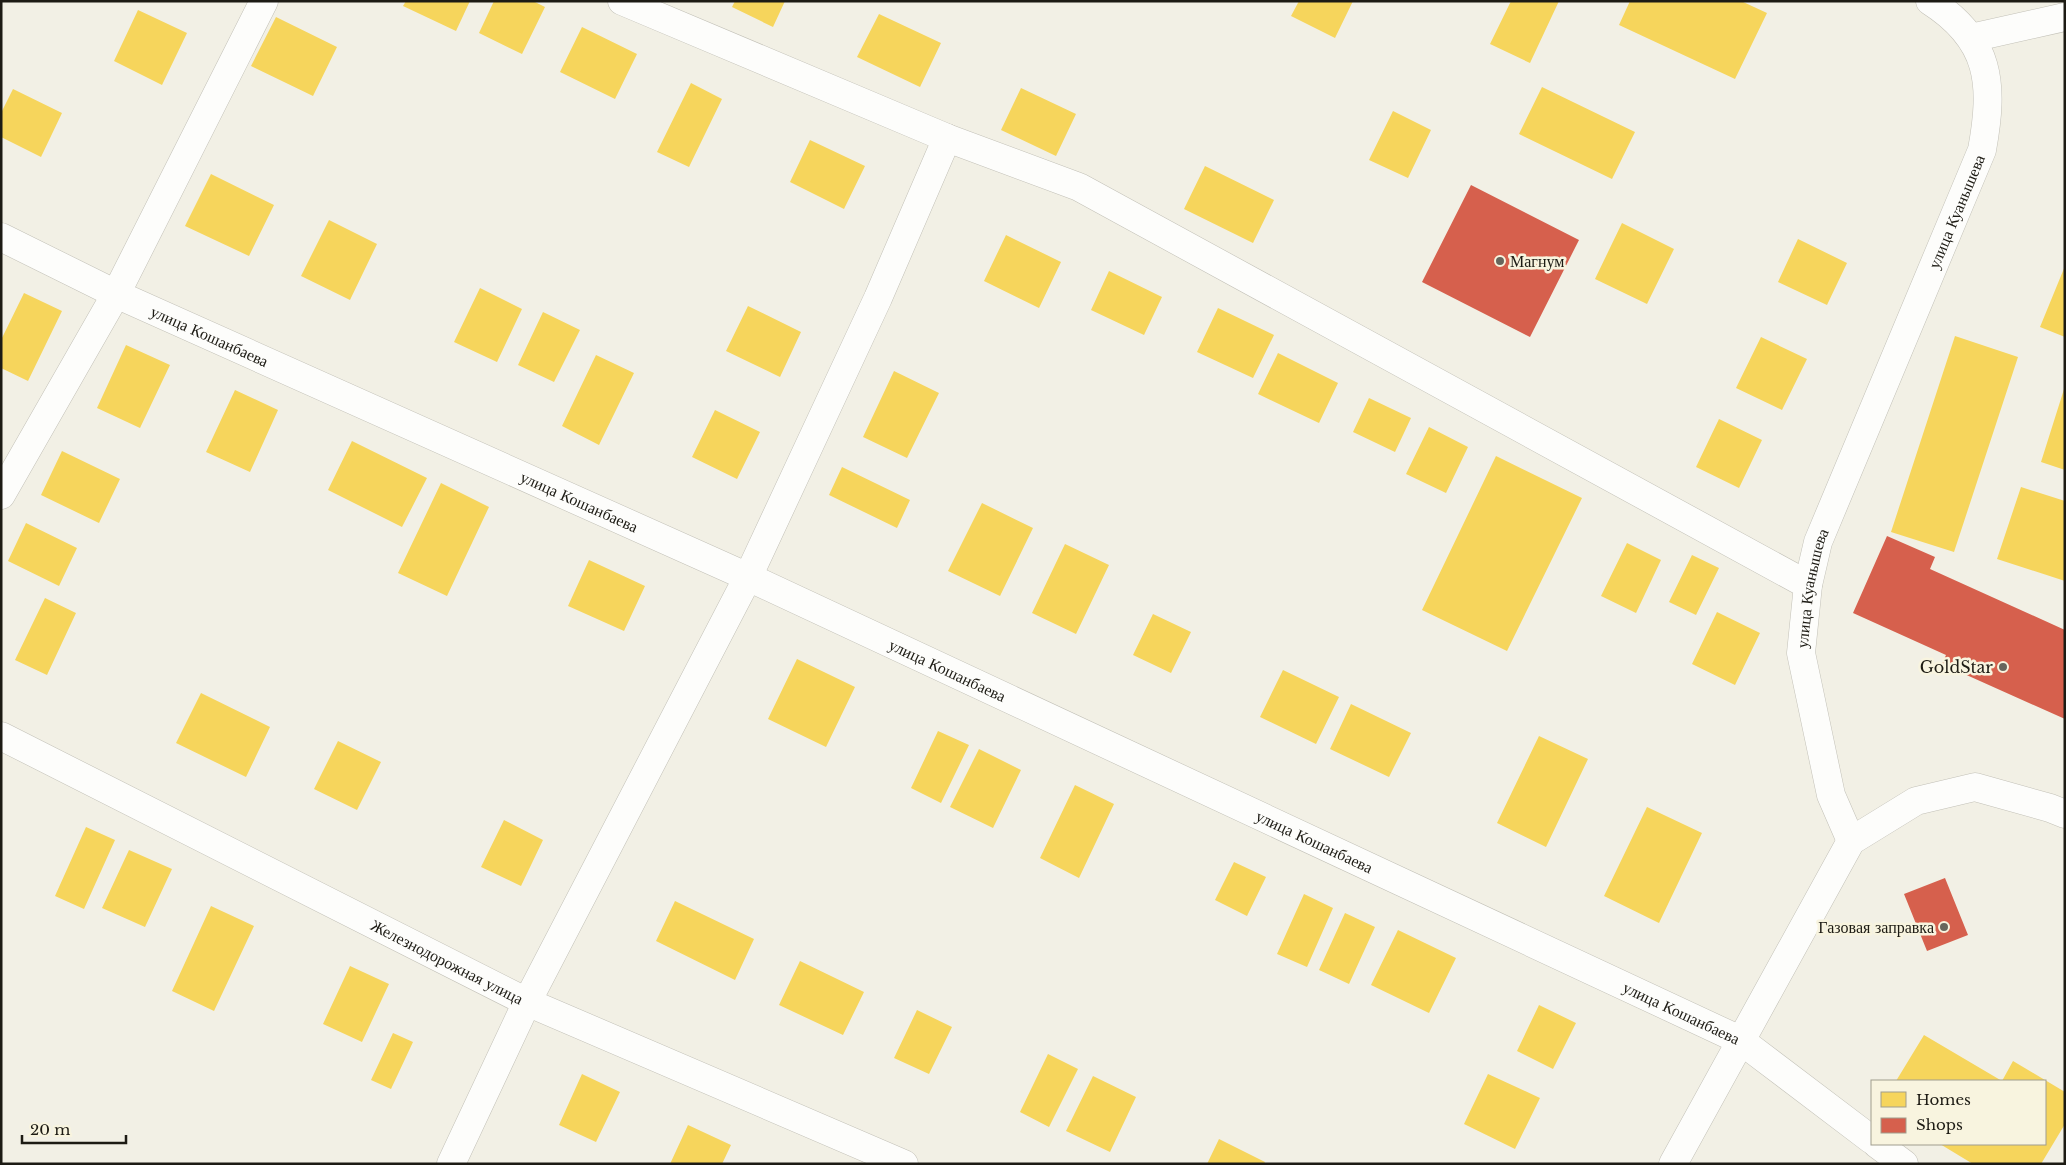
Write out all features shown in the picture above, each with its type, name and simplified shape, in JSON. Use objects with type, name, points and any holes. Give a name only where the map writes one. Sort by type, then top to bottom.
[{"type":"street","points":[[1,495],[116,294],[264,1]]},
{"type":"street","points":[[622,1],[947,138],[1079,187],[1808,585]]},
{"type":"street","name":"улица Куанышева","points":[[1851,841],[1831,795],[1801,652],[1808,585],[1818,542],[1982,150],[1989,113],[1986,73],[1971,38],[1949,14],[1930,1]]},
{"type":"street","points":[[1971,38],[2065,17]]},
{"type":"street","points":[[451,1164],[527,1002],[748,577],[878,298],[947,138]]},
{"type":"street","name":"улица Кошанбаева","points":[[1,237],[116,294],[748,577],[1740,1040],[1871,1139]]},
{"type":"street","name":"Железнодорожная улица","points":[[1,736],[527,1002],[904,1164]]},
{"type":"street","points":[[1673,1164],[1851,841],[1916,800],[1975,787],[2065,814]]},
{"type":"street","points":[[1878,1145],[1904,1164]]},
{"type":"building: Homes","points":[[406,1],[470,1],[456,31],[403,6]]},
{"type":"building: Homes","points":[[494,1],[533,1],[545,7],[522,54],[479,33]]},
{"type":"building: Homes","points":[[735,1],[785,1],[773,27],[732,7]]},
{"type":"building: Homes","points":[[1299,1],[1353,1],[1335,38],[1291,16]]},
{"type":"building: Homes","points":[[1511,1],[1559,1],[1530,63],[1490,44]]},
{"type":"building: Homes","points":[[1630,1],[1741,1],[1767,13],[1735,79],[1619,25]]},
{"type":"building: Homes","points":[[138,10],[187,33],[162,85],[114,61]]},
{"type":"building: Homes","points":[[879,14],[941,43],[920,87],[857,57]]},
{"type":"building: Homes","points":[[276,17],[337,47],[313,96],[251,66]]},
{"type":"building: Homes","points":[[582,27],[637,54],[615,99],[560,72]]},
{"type":"building: Homes","points":[[691,83],[722,99],[689,167],[657,152]]},
{"type":"building: Homes","points":[[1542,87],[1635,132],[1612,179],[1519,134]]},
{"type":"building: Homes","points":[[1021,88],[1076,114],[1056,156],[1001,130]]},
{"type":"building: Homes","points":[[13,89],[62,113],[41,157],[1,137],[1,113]]},
{"type":"building: Homes","points":[[1393,111],[1431,130],[1408,178],[1369,160]]},
{"type":"building: Homes","points":[[810,140],[865,166],[844,209],[790,182]]},
{"type":"building: Homes","points":[[1205,166],[1274,200],[1253,243],[1184,209]]},
{"type":"building: Homes","points":[[211,174],[274,205],[249,256],[185,226]]},
{"type":"building: Homes","points":[[329,220],[377,244],[350,300],[301,276]]},
{"type":"building: Homes","points":[[1622,223],[1674,249],[1647,304],[1595,279]]},
{"type":"building: Homes","points":[[1006,235],[1061,262],[1039,308],[984,281]]},
{"type":"building: Homes","points":[[1798,239],[1847,263],[1827,305],[1778,282]]},
{"type":"building: Homes","points":[[2065,266],[2065,337],[2040,327]]},
{"type":"building: Homes","points":[[1109,271],[1162,297],[1144,335],[1091,310]]},
{"type":"building: Homes","points":[[480,288],[522,309],[497,362],[454,342]]},
{"type":"building: Homes","points":[[24,293],[62,311],[28,381],[1,368],[1,340]]},
{"type":"building: Homes","points":[[748,306],[801,332],[780,377],[726,351]]},
{"type":"building: Homes","points":[[1218,308],[1274,335],[1253,378],[1197,352]]},
{"type":"building: Homes","points":[[543,312],[580,330],[554,382],[518,365]]},
{"type":"building: Homes","points":[[1955,336],[2018,357],[1954,552],[1891,532]]},
{"type":"building: Homes","points":[[1761,337],[1807,359],[1782,410],[1736,388]]},
{"type":"building: Homes","points":[[126,345],[170,365],[140,428],[97,408]]},
{"type":"building: Homes","points":[[1278,353],[1338,383],[1319,423],[1258,394]]},
{"type":"building: Homes","points":[[596,355],[634,373],[599,445],[562,426]]},
{"type":"building: Homes","points":[[894,371],[939,393],[907,458],[863,437]]},
{"type":"building: Homes","points":[[2065,386],[2065,470],[2041,462]]},
{"type":"building: Homes","points":[[235,390],[278,410],[250,472],[206,452]]},
{"type":"building: Homes","points":[[1369,398],[1411,418],[1395,452],[1353,432]]},
{"type":"building: Homes","points":[[715,410],[760,432],[737,479],[692,457]]},
{"type":"building: Homes","points":[[1719,419],[1762,440],[1739,488],[1696,467]]},
{"type":"building: Homes","points":[[1429,427],[1468,447],[1446,493],[1406,474]]},
{"type":"building: Homes","points":[[352,441],[427,478],[402,527],[328,490]]},
{"type":"building: Homes","points":[[62,451],[120,479],[99,523],[41,495]]},
{"type":"building: Homes","points":[[1496,456],[1582,498],[1507,651],[1422,610]]},
{"type":"building: Homes","points":[[842,467],[910,500],[897,528],[829,495]]},
{"type":"building: Homes","points":[[441,483],[489,507],[447,596],[398,573]]},
{"type":"building: Homes","points":[[2021,487],[2065,501],[2065,581],[1997,559]]},
{"type":"building: Homes","points":[[982,503],[1033,528],[1000,596],[948,571]]},
{"type":"building: Homes","points":[[26,523],[77,548],[59,586],[8,561]]},
{"type":"building: Homes","points":[[1627,543],[1661,560],[1636,613],[1601,596]]},
{"type":"building: Homes","points":[[1065,544],[1109,565],[1076,634],[1032,613]]},
{"type":"building: Homes","points":[[1692,555],[1719,568],[1696,615],[1669,602]]},
{"type":"building: Homes","points":[[589,560],[645,586],[624,631],[568,606]]},
{"type":"building: Homes","points":[[45,598],[76,613],[47,675],[15,660]]},
{"type":"building: Homes","points":[[1717,612],[1760,633],[1735,685],[1692,664]]},
{"type":"building: Homes","points":[[1153,614],[1191,632],[1171,673],[1133,655]]},
{"type":"building: Homes","points":[[797,659],[855,687],[826,747],[768,719]]},
{"type":"building: Homes","points":[[1283,670],[1339,697],[1316,744],[1260,717]]},
{"type":"building: Homes","points":[[201,693],[270,727],[246,777],[176,743]]},
{"type":"building: Homes","points":[[1351,704],[1411,733],[1389,777],[1330,749]]},
{"type":"building: Homes","points":[[938,731],[969,745],[941,803],[911,788]]},
{"type":"building: Homes","points":[[1539,736],[1588,759],[1546,847],[1497,823]]},
{"type":"building: Homes","points":[[338,741],[381,762],[357,810],[314,789]]},
{"type":"building: Homes","points":[[979,749],[1021,770],[993,828],[950,807]]},
{"type":"building: Homes","points":[[1075,785],[1114,804],[1079,878],[1040,858]]},
{"type":"building: Homes","points":[[1647,807],[1702,833],[1659,923],[1604,896]]},
{"type":"building: Homes","points":[[504,820],[543,840],[521,886],[481,867]]},
{"type":"building: Homes","points":[[86,827],[115,840],[84,909],[55,896]]},
{"type":"building: Homes","points":[[129,850],[172,869],[145,927],[102,908]]},
{"type":"building: Homes","points":[[1234,862],[1266,877],[1247,916],[1215,900]]},
{"type":"building: Homes","points":[[1304,894],[1333,908],[1307,967],[1277,954]]},
{"type":"building: Homes","points":[[675,901],[754,939],[735,980],[656,941]]},
{"type":"building: Homes","points":[[211,906],[254,926],[214,1011],[172,991]]},
{"type":"building: Homes","points":[[1345,913],[1375,927],[1349,984],[1319,970]]},
{"type":"building: Homes","points":[[1398,930],[1456,958],[1429,1013],[1371,985]]},
{"type":"building: Homes","points":[[800,961],[864,992],[843,1035],[779,1005]]},
{"type":"building: Homes","points":[[350,966],[389,984],[362,1042],[323,1024]]},
{"type":"building: Homes","points":[[1539,1005],[1576,1023],[1553,1069],[1517,1051]]},
{"type":"building: Homes","points":[[917,1010],[952,1027],[929,1074],[894,1058]]},
{"type":"building: Homes","points":[[393,1033],[413,1042],[391,1089],[371,1080]]},
{"type":"building: Homes","points":[[1924,1035],[2000,1080],[1897,1080]]},
{"type":"building: Homes","points":[[1048,1054],[1078,1069],[1049,1127],[1020,1112]]},
{"type":"building: Homes","points":[[2013,1061],[2045,1080],[2003,1080]]},
{"type":"building: Homes","points":[[582,1074],[620,1092],[596,1142],[559,1125]]},
{"type":"building: Homes","points":[[1488,1074],[1540,1098],[1515,1149],[1464,1124]]},
{"type":"building: Homes","points":[[1093,1076],[1136,1097],[1110,1152],[1066,1131]]},
{"type":"building: Homes","points":[[2046,1081],[2065,1092],[2065,1124],[2041,1164],[1973,1164],[1942,1145],[2046,1145]]},
{"type":"building: Homes","points":[[688,1125],[731,1145],[722,1164],[670,1164]]},
{"type":"building: Homes","points":[[1219,1139],[1265,1162],[1264,1164],[1207,1164]]},
{"type":"building: Shops","name":"Магнум","points":[[1471,185],[1579,240],[1530,337],[1422,282]]},
{"type":"building: Shops","points":[[1887,536],[1935,557],[1930,569],[2065,630],[2065,719],[1942,664],[1946,655],[1853,613]]},
{"type":"building: Shops","points":[[1945,878],[1968,935],[1927,951],[1904,894]]},
{"type":"place","name":"Магнум","points":[[1500,261]]},
{"type":"place","name":"GoldStar","points":[[2003,667]]},
{"type":"place","name":"Газовая заправка","points":[[1944,927]]}]
